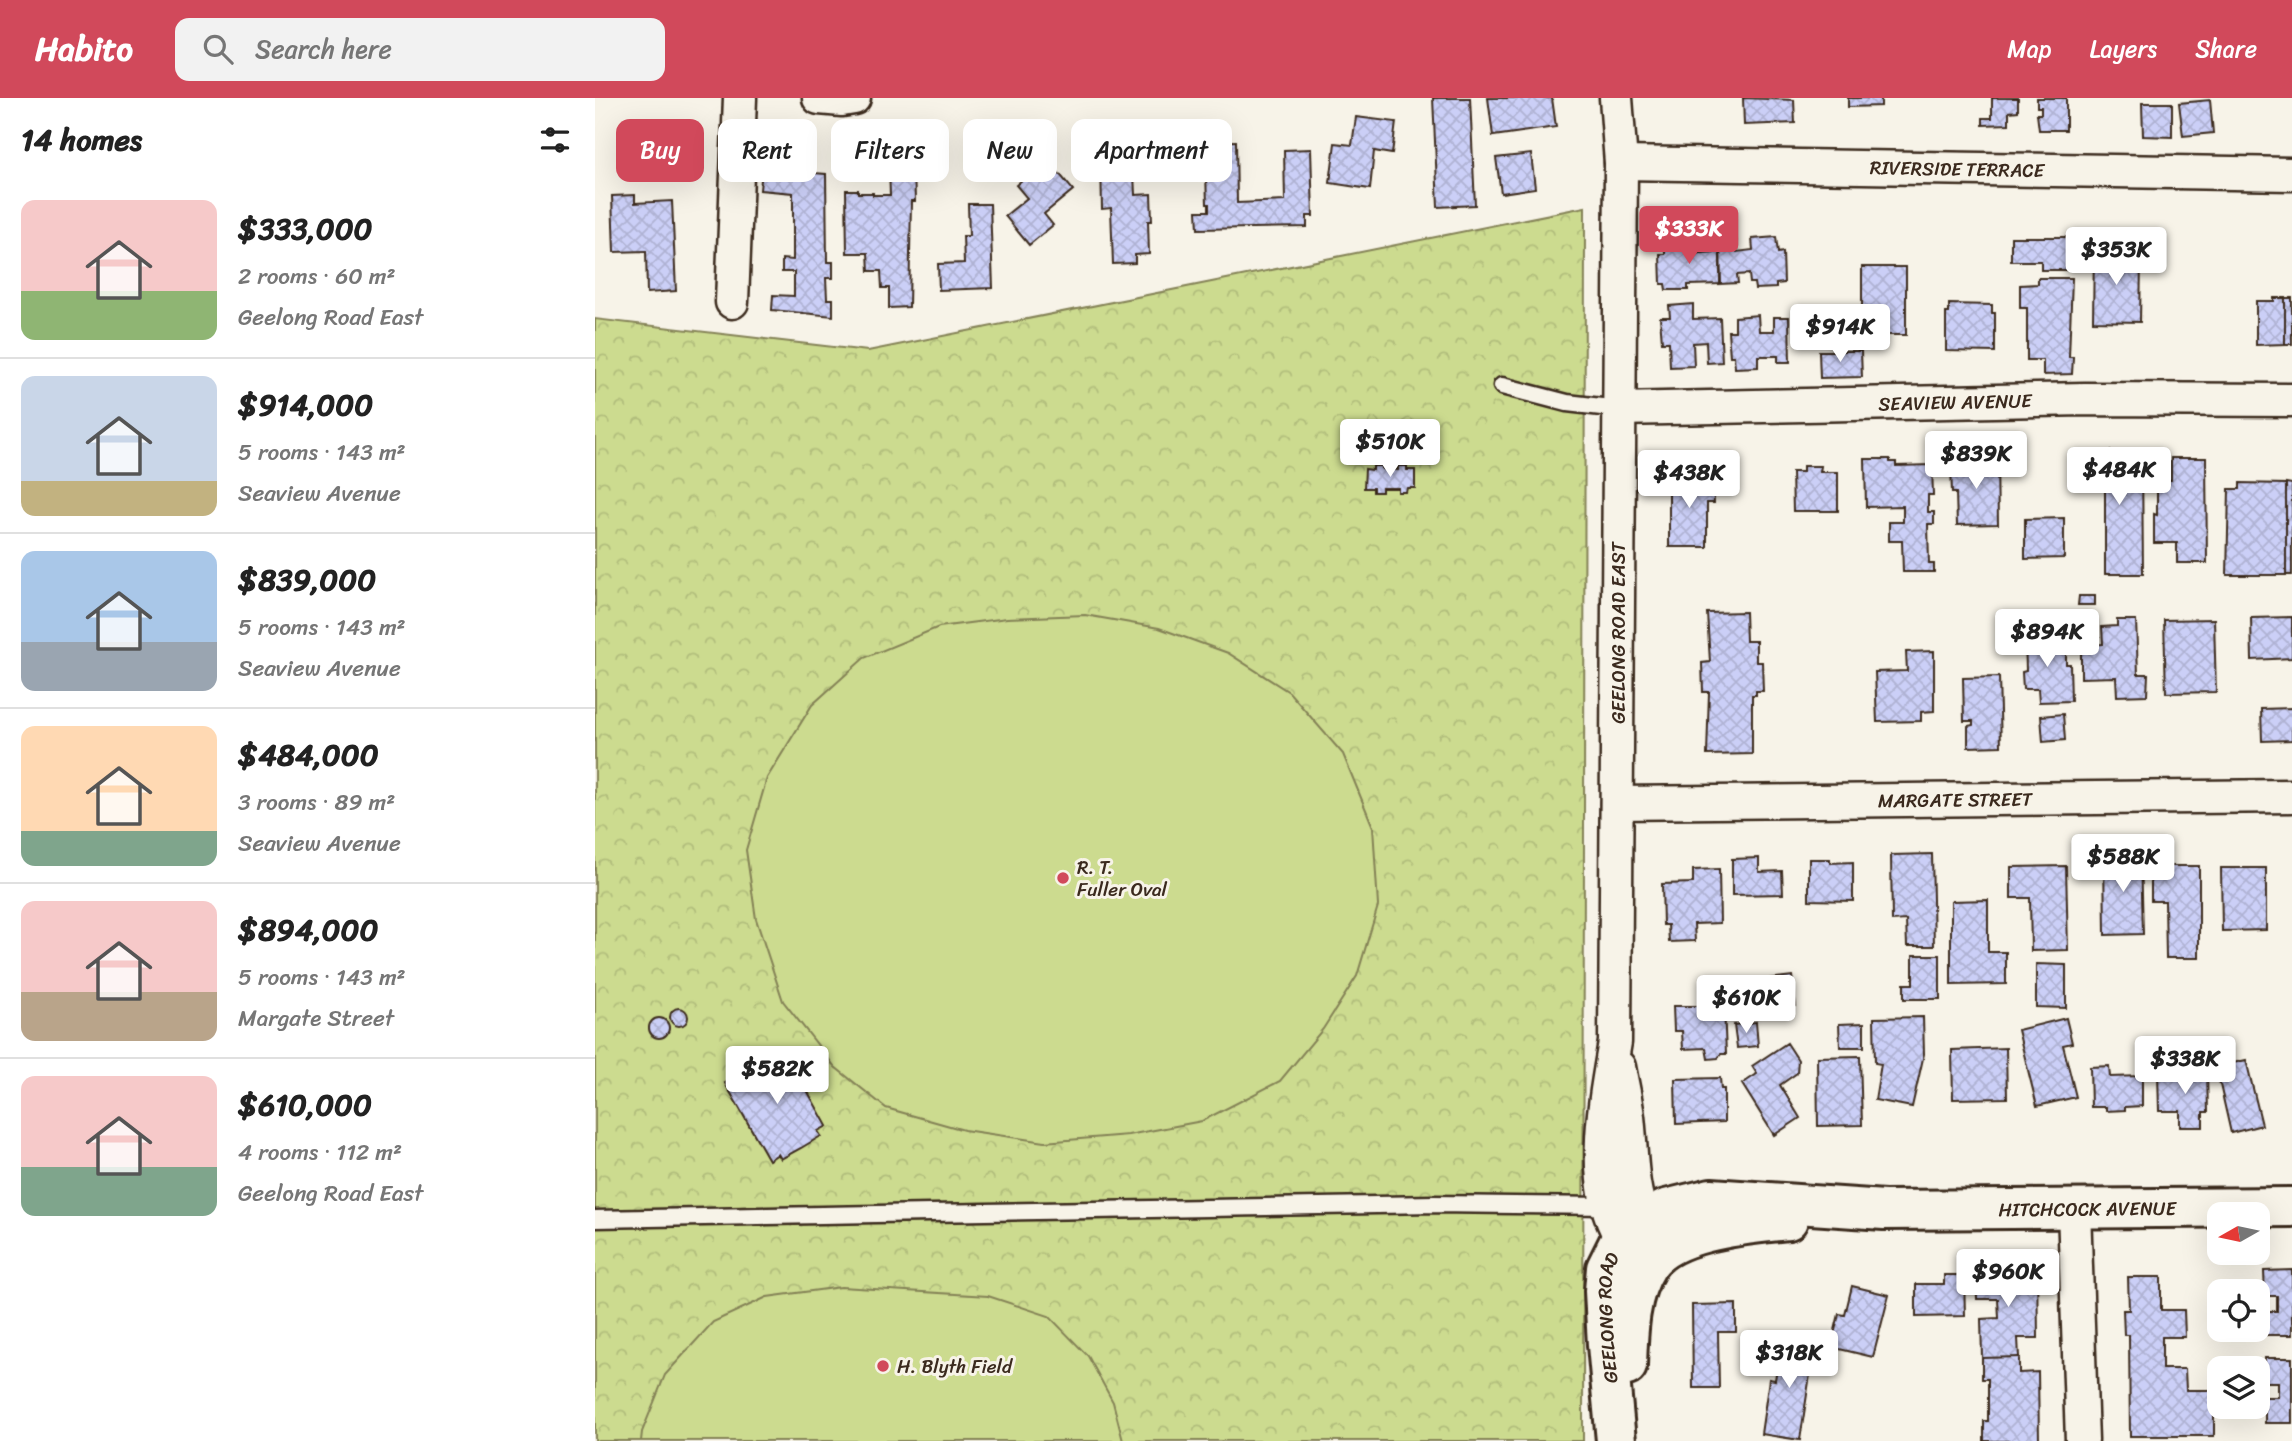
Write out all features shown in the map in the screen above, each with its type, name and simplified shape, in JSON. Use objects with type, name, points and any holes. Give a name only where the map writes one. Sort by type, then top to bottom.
[{"type":"street","points":[[732,302],[740,98]]},
{"type":"street","points":[[819,98],[854,98]]},
{"type":"street","name":"GEELONG ROAD EAST","points":[[1616,98],[1621,163],[1615,1042],[1627,1116],[1633,1185],[1628,1217]]},
{"type":"street","name":"RIVERSIDE TERRACE","points":[[1621,163],[2292,174]]},
{"type":"street","name":"SEAVIEW AVENUE","points":[[1619,409],[2085,399],[2292,400]]},
{"type":"street","name":"MARGATE STREET","points":[[1617,803],[2292,796]]},
{"type":"street","name":"HITCHCOCK AVENUE","points":[[1628,1217],[1711,1198],[1884,1210],[2292,1207]]},
{"type":"street","points":[[2074,1209],[2082,1441]]},
{"type":"street","name":"HITCHCOCK AVENUE","points":[[1649,1263],[1667,1249],[1708,1230],[1884,1210]]},
{"type":"street","points":[[1628,1217],[1649,1263]]},
{"type":"street","name":"GEELONG ROAD","points":[[1616,1441],[1604,1291],[1606,1268],[1628,1217]]},
{"type":"street","name":"GEELONG ROAD","points":[[1625,1441],[1628,1342],[1638,1284],[1649,1263]]},
{"type":"lane","points":[[1502,386],[1567,403],[1619,409]]},
{"type":"lane","points":[[595,1219],[1420,1204],[1628,1217]]},
{"type":"green space","points":[[1585,207],[1583,1441],[595,1441],[595,319],[868,351]]},
{"type":"green space","name":"R. T. Fuller Oval","points":[[1085,615],[1159,628],[1228,653],[1289,692],[1343,754],[1373,827],[1378,906],[1357,976],[1323,1029],[1280,1081],[1202,1121],[1128,1135],[1044,1142],[964,1130],[886,1108],[835,1067],[783,1001],[756,919],[746,850],[767,778],[812,705],[864,658],[939,627],[1007,618]]},
{"type":"green space","name":"H. Blyth Field","points":[[841,1287],[988,1296],[1049,1316],[1088,1356],[1113,1402],[1123,1441],[641,1441],[642,1432],[665,1375],[713,1322],[767,1297]]},
{"type":"building","points":[[1433,98],[1470,98],[1475,205],[1438,207]]},
{"type":"building","points":[[1488,98],[1552,98],[1556,127],[1493,136]]},
{"type":"building","points":[[1743,98],[1794,100],[1795,123],[1744,125]]},
{"type":"building","points":[[1848,98],[1881,98],[1881,106],[1848,107]]},
{"type":"building","points":[[1992,98],[2018,98],[2018,111],[2009,112],[2009,124],[1983,125],[1983,118],[1992,118]]},
{"type":"building","points":[[2037,98],[2066,98],[2066,130],[2039,130],[2037,114],[2041,114],[2041,107],[2037,107]]},
{"type":"building","points":[[2210,100],[2213,133],[2183,136],[2179,103]]},
{"type":"building","points":[[2142,103],[2172,103],[2172,137],[2143,136]]},
{"type":"building","points":[[1356,117],[1396,122],[1392,154],[1374,151],[1370,189],[1330,183],[1335,143],[1352,145]]},
{"type":"building","points":[[1232,141],[1236,141],[1237,203],[1285,201],[1284,150],[1311,149],[1313,216],[1307,216],[1307,227],[1198,229],[1197,211],[1209,211],[1206,182],[1232,182]]},
{"type":"building","points":[[1531,154],[1535,188],[1501,193],[1496,158]]},
{"type":"building","points":[[1057,171],[1073,190],[1044,214],[1053,225],[1029,245],[1005,216],[1027,198],[1016,185],[1020,182],[1057,182]]},
{"type":"building","points":[[817,173],[826,174],[827,262],[833,262],[833,278],[826,278],[827,299],[833,299],[833,316],[772,310],[773,295],[794,296],[794,272],[782,272],[782,259],[793,260],[793,193],[760,190],[761,182],[817,182]]},
{"type":"building","points":[[890,182],[914,182],[915,201],[911,201],[909,307],[889,308],[889,288],[882,288],[881,271],[869,271],[868,253],[847,253],[846,190],[890,195]]},
{"type":"building","points":[[1101,182],[1134,182],[1135,195],[1151,194],[1149,254],[1135,255],[1135,263],[1113,264],[1111,208],[1102,209]]},
{"type":"building","points":[[635,195],[635,203],[672,201],[676,291],[647,293],[646,251],[614,252],[612,196]]},
{"type":"building","points":[[968,204],[990,204],[993,288],[939,290],[938,264],[964,263],[963,236],[969,236]]},
{"type":"building","points":[[1776,237],[1778,253],[1783,252],[1784,283],[1776,284],[1776,288],[1755,289],[1754,283],[1750,283],[1749,274],[1737,275],[1738,283],[1720,284],[1720,239],[1736,238],[1737,252],[1753,250],[1752,239]]},
{"type":"building","points":[[2011,237],[2068,237],[2066,270],[2041,270],[2041,261],[2011,261]]},
{"type":"building","points":[[1665,239],[1688,239],[1688,254],[1715,252],[1714,240],[1720,239],[1721,284],[1688,285],[1688,290],[1666,290],[1665,284],[1661,284],[1660,254],[1665,254]]},
{"type":"building","points":[[2094,249],[2125,250],[2125,261],[2141,261],[2140,322],[2093,321]]},
{"type":"building","points":[[1862,267],[1906,267],[1906,335],[1862,335]]},
{"type":"building","points":[[2038,278],[2072,278],[2069,357],[2073,357],[2072,374],[2043,375],[2043,360],[2027,360],[2027,308],[2020,308],[2020,285],[2038,284]]},
{"type":"building","points":[[2274,298],[2285,298],[2285,344],[2256,345],[2256,301],[2274,301]]},
{"type":"building","points":[[2285,298],[2292,298],[2292,344],[2285,344]]},
{"type":"building","points":[[1693,304],[1693,319],[1720,318],[1722,362],[1707,363],[1706,342],[1693,343],[1694,366],[1670,367],[1669,342],[1662,342],[1660,317],[1670,317],[1669,306]]},
{"type":"building","points":[[1949,304],[1992,305],[1992,313],[1995,313],[1995,352],[1946,351],[1946,313],[1949,313]]},
{"type":"building","points":[[1758,315],[1759,331],[1774,331],[1774,317],[1789,317],[1790,362],[1778,362],[1778,356],[1758,356],[1758,367],[1735,368],[1734,356],[1730,356],[1728,331],[1735,331],[1735,317]]},
{"type":"building","points":[[1819,351],[1861,351],[1862,377],[1820,378]]},
{"type":"building","points":[[2078,451],[2112,451],[2112,455],[2142,455],[2143,574],[2105,574],[2105,479],[2078,480]]},
{"type":"building","points":[[2171,458],[2206,458],[2207,563],[2177,563],[2177,543],[2154,543],[2157,480],[2171,480]]},
{"type":"building","points":[[1865,459],[1890,459],[1890,462],[1896,462],[1896,466],[1932,465],[1933,495],[1928,495],[1928,512],[1934,512],[1934,524],[1928,524],[1929,564],[1934,564],[1934,572],[1903,572],[1902,541],[1889,541],[1889,522],[1903,522],[1903,506],[1866,507]]},
{"type":"building","points":[[1954,459],[1997,459],[1998,524],[1957,525],[1956,493],[1952,493],[1951,466],[1954,466]]},
{"type":"building","points":[[1373,466],[1398,470],[1398,466],[1407,466],[1407,470],[1415,470],[1415,488],[1398,492],[1398,488],[1382,488],[1382,492],[1373,492],[1373,488],[1364,488],[1365,469],[1373,470]]},
{"type":"building","points":[[1803,466],[1821,466],[1820,472],[1838,472],[1838,511],[1793,511],[1792,472],[1803,472]]},
{"type":"building","points":[[1669,475],[1713,475],[1714,503],[1707,503],[1707,547],[1669,547]]},
{"type":"building","points":[[2240,483],[2286,484],[2286,575],[2227,575],[2229,489],[2240,489]]},
{"type":"building","points":[[2286,483],[2292,484],[2292,575],[2286,575]]},
{"type":"building","points":[[2064,518],[2064,558],[2025,559],[2025,519]]},
{"type":"building","points":[[2079,596],[2095,596],[2095,605],[2078,605]]},
{"type":"building","points":[[1745,612],[1746,641],[1756,641],[1756,662],[1762,662],[1763,691],[1756,691],[1756,695],[1752,695],[1752,754],[1707,755],[1709,692],[1703,692],[1702,663],[1710,662],[1707,613]]},
{"type":"building","points":[[2292,617],[2292,658],[2252,660],[2251,618]]},
{"type":"building","points":[[2214,619],[2216,692],[2166,693],[2164,620]]},
{"type":"building","points":[[2117,620],[2136,620],[2138,674],[2148,674],[2147,695],[2117,696],[2116,677],[2081,678],[2081,645],[2103,644],[2102,627],[2117,626]]},
{"type":"building","points":[[2057,635],[2058,649],[2066,648],[2066,664],[2070,664],[2071,701],[2039,702],[2038,689],[2023,689],[2022,672],[2026,671],[2025,636]]},
{"type":"building","points":[[1934,651],[1934,711],[1921,712],[1921,721],[1877,722],[1875,672],[1907,671],[1906,652]]},
{"type":"building","points":[[1999,677],[2001,746],[1968,747],[1968,726],[1973,725],[1973,721],[1964,721],[1963,678]]},
{"type":"building","points":[[2292,708],[2292,740],[2262,741],[2261,709]]},
{"type":"building","points":[[2063,714],[2065,740],[2043,742],[2041,716]]},
{"type":"building","points":[[1932,854],[1934,946],[1907,946],[1906,920],[1892,921],[1891,855]]},
{"type":"building","points":[[2104,854],[2141,854],[2143,934],[2105,935]]},
{"type":"building","points":[[1759,858],[1759,872],[1782,871],[1783,894],[1732,895],[1732,859]]},
{"type":"building","points":[[1809,859],[1830,859],[1830,863],[1853,862],[1853,901],[1809,900]]},
{"type":"building","points":[[2066,866],[2068,950],[2031,951],[2030,898],[2011,898],[2011,867]]},
{"type":"building","points":[[2151,866],[2199,866],[2199,958],[2166,958],[2165,901],[2151,901]]},
{"type":"building","points":[[2221,868],[2266,868],[2266,930],[2222,931]]},
{"type":"building","points":[[1719,869],[1720,923],[1694,924],[1695,941],[1669,942],[1668,925],[1663,925],[1662,884],[1693,883],[1693,870]]},
{"type":"building","points":[[1988,900],[1988,952],[2006,952],[2006,984],[1951,985],[1951,901]]},
{"type":"building","points":[[1913,955],[1940,955],[1940,999],[1904,999],[1904,984],[1913,984]]},
{"type":"building","points":[[2036,964],[2066,965],[2066,1008],[2036,1007]]},
{"type":"building","points":[[1792,976],[1796,1006],[1755,1011],[1752,981]]},
{"type":"building","points":[[1673,1006],[1724,1006],[1726,1054],[1708,1059],[1706,1048],[1683,1049],[1682,1031],[1674,1031]]},
{"type":"building","points":[[675,1008],[683,1008],[688,1017],[686,1024],[675,1026],[670,1021],[670,1013]]},
{"type":"building","points":[[1923,1017],[1924,1054],[1912,1107],[1875,1100],[1881,1064],[1875,1063],[1874,1018]]},
{"type":"building","points":[[659,1018],[666,1021],[669,1028],[666,1035],[659,1038],[652,1035],[649,1028],[652,1021]]},
{"type":"building","points":[[2066,1018],[2072,1043],[2063,1045],[2076,1097],[2037,1106],[2018,1030]]},
{"type":"building","points":[[1756,1022],[1758,1046],[1737,1048],[1734,1025]]},
{"type":"building","points":[[1864,1023],[1864,1047],[1840,1047],[1839,1024]]},
{"type":"building","points":[[1787,1043],[1798,1060],[1797,1073],[1780,1085],[1800,1118],[1774,1135],[1742,1084],[1757,1074],[1752,1066]]},
{"type":"building","points":[[2006,1048],[2007,1098],[1953,1099],[1952,1050]]},
{"type":"building","points":[[784,1049],[827,1126],[818,1131],[821,1136],[801,1148],[781,1159],[778,1154],[769,1160],[725,1083]]},
{"type":"building","points":[[1860,1056],[1862,1125],[1818,1126],[1817,1057]]},
{"type":"building","points":[[2246,1060],[2262,1125],[2231,1133],[2216,1067]]},
{"type":"building","points":[[2109,1066],[2110,1077],[2142,1076],[2142,1106],[2106,1111],[2106,1107],[2091,1107],[2090,1067]]},
{"type":"building","points":[[2207,1072],[2208,1112],[2203,1112],[2203,1127],[2180,1127],[2180,1111],[2159,1111],[2158,1073]]},
{"type":"building","points":[[1720,1078],[1721,1089],[1724,1089],[1724,1122],[1676,1124],[1675,1079]]},
{"type":"building","points":[[2037,1268],[2038,1338],[2018,1338],[2019,1357],[1982,1358],[1981,1319],[1999,1318],[1998,1299],[1977,1299],[1976,1269]]},
{"type":"building","points":[[2292,1270],[2292,1335],[2270,1335],[2270,1311],[2277,1311],[2277,1296],[2270,1296],[2270,1279],[2264,1279],[2264,1271]]},
{"type":"building","points":[[1944,1275],[1964,1275],[1965,1316],[1916,1317],[1916,1284],[1944,1284]]},
{"type":"building","points":[[2128,1277],[2161,1277],[2161,1310],[2184,1310],[2185,1337],[2162,1337],[2162,1369],[2185,1369],[2186,1390],[2207,1390],[2207,1419],[2214,1419],[2214,1436],[2130,1436],[2129,1335],[2124,1335],[2123,1310],[2129,1310]]},
{"type":"building","points":[[1852,1286],[1889,1295],[1873,1357],[1831,1347],[1839,1314],[1845,1315]]},
{"type":"building","points":[[1736,1304],[1736,1332],[1718,1332],[1719,1388],[1693,1388],[1692,1305]]},
{"type":"building","points":[[1782,1337],[1815,1342],[1800,1440],[1761,1434],[1769,1379],[1775,1380]]},
{"type":"building","points":[[2019,1357],[2019,1373],[2038,1372],[2039,1441],[1984,1441],[1984,1421],[1988,1421],[1988,1379],[1982,1379],[1982,1358]]},
{"type":"building","points":[[2270,1358],[2292,1358],[2292,1423],[2265,1423],[2265,1419],[2270,1419],[2270,1397],[2278,1397],[2278,1382],[2270,1382]]},
{"type":"place","name":"R. T. Fuller Oval","points":[[1063,878]]},
{"type":"place","name":"H. Blyth Field","points":[[883,1366]]}]
